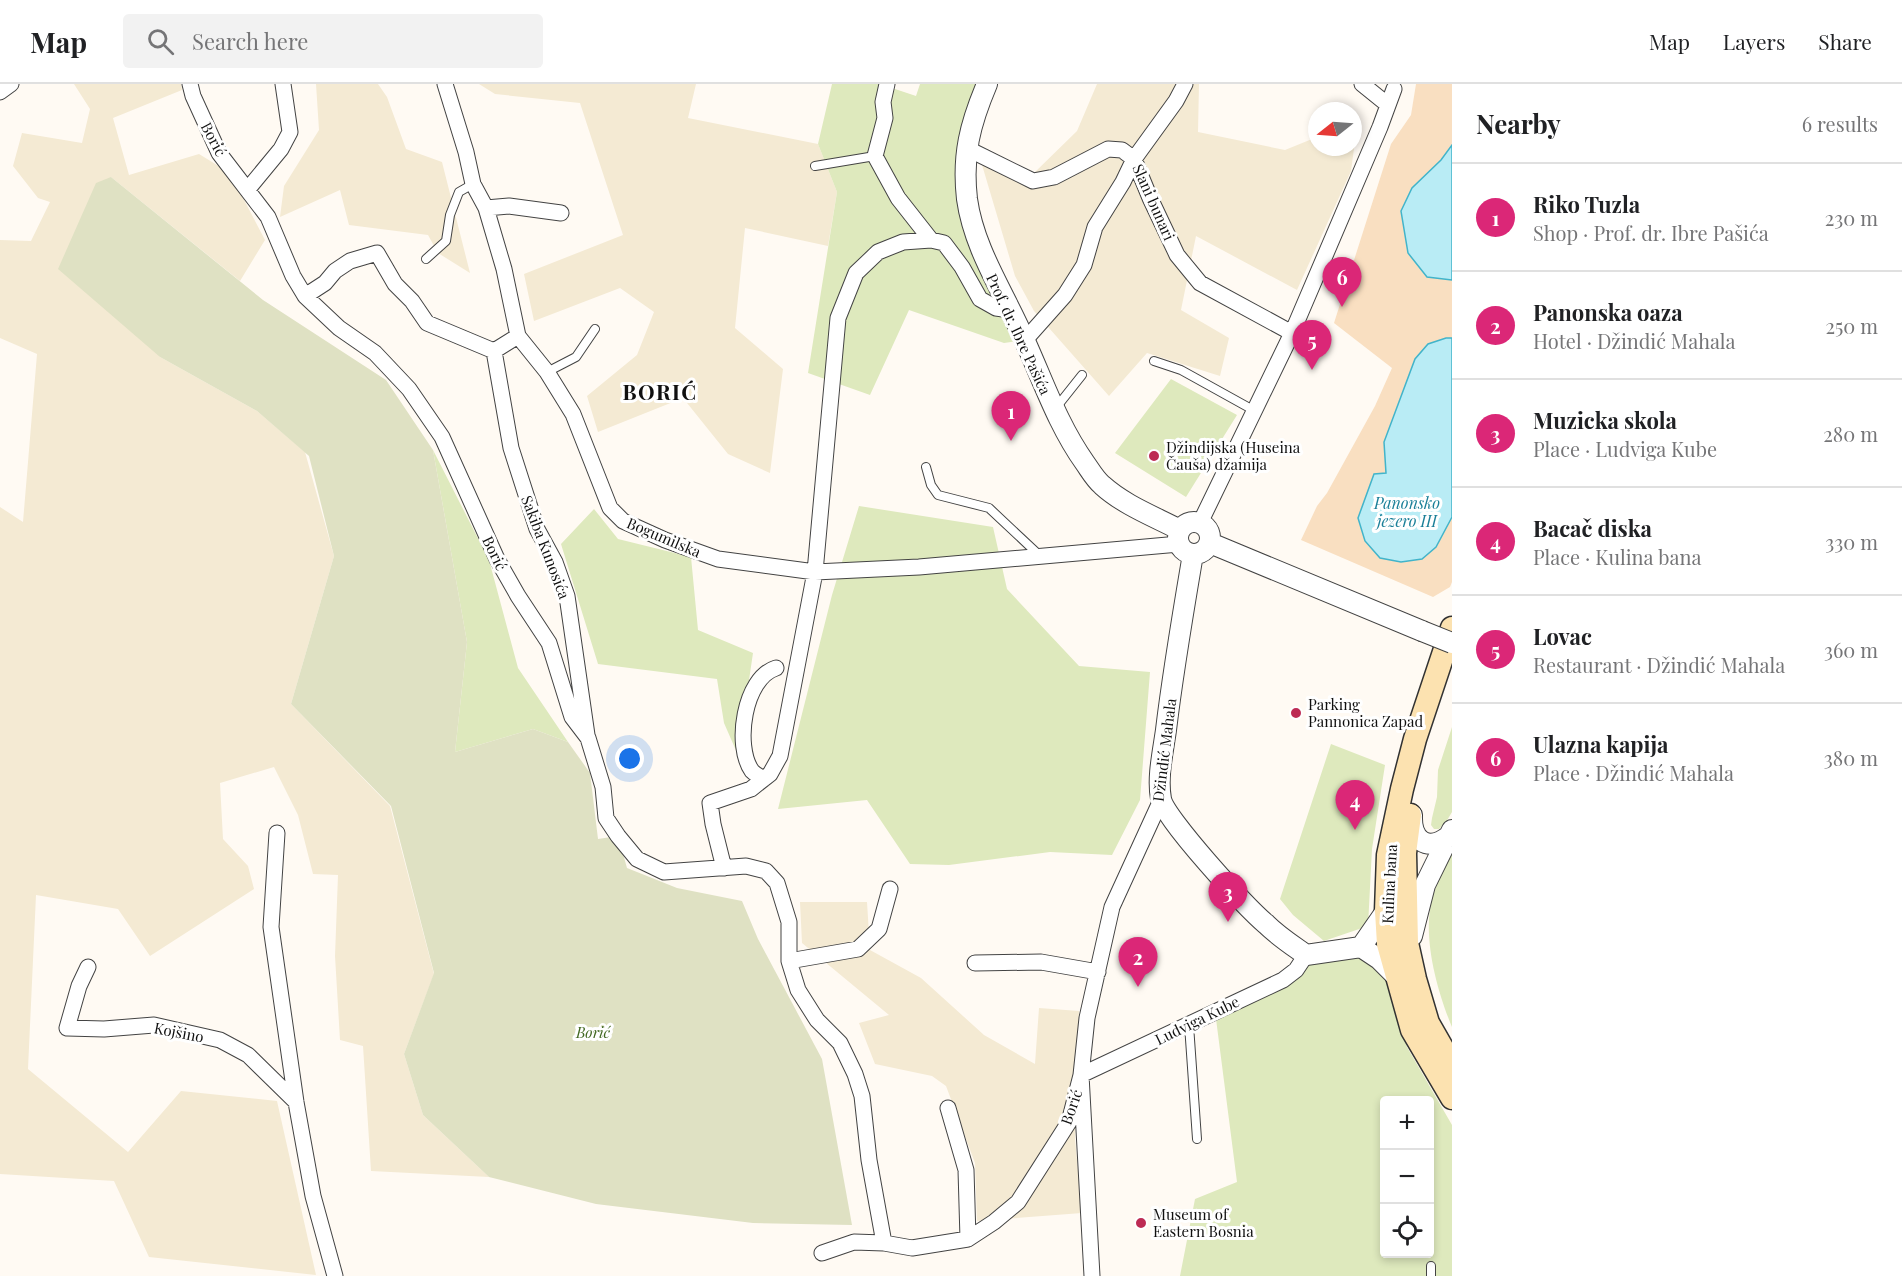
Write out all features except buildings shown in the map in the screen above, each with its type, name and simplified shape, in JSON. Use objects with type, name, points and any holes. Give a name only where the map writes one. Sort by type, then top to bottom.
[{"type":"main road","name":"Kulina bana","points":[[1452,628],[1415,739],[1402,789],[1388,855],[1386,911],[1388,944],[1412,1030],[1452,1098]]},
{"type":"main road","name":"Kulina bana","points":[[1452,677],[1412,804],[1405,853],[1409,952],[1414,979],[1428,1023],[1452,1065]]},
{"type":"street","points":[[0,92],[11,84]]},
{"type":"street","name":"Borić","points":[[190,84],[193,96],[219,153],[268,217],[293,276],[305,296],[339,328],[382,360],[409,389],[442,437],[497,559],[549,644],[572,717],[588,738],[603,787],[606,818],[618,836],[637,859],[664,872],[746,866],[766,871],[777,883],[789,922],[789,961],[798,990],[817,1020],[840,1043],[855,1074],[862,1096],[869,1160],[884,1243],[912,1248],[968,1239],[994,1222],[1018,1202],[1069,1122],[1081,1075]]},
{"type":"street","points":[[248,189],[281,149],[290,132],[283,84]]},
{"type":"street","name":"Bogumilska","points":[[445,84],[466,152],[473,184],[486,208],[504,269],[518,336],[547,372],[573,414],[610,508],[623,521],[718,560],[815,572],[919,567],[1184,542]]},
{"type":"street","points":[[887,84],[883,102],[885,118],[875,156],[898,198],[931,240]]},
{"type":"street","name":"Prof. dr. Ibre Pašića","points":[[987,84],[974,112],[966,148],[967,200],[974,232],[1025,340],[1054,411],[1100,484],[1184,542]]},
{"type":"street","points":[[1025,340],[1065,295],[1084,265],[1095,227],[1123,182],[1134,159],[1176,101],[1185,84]]},
{"type":"street","points":[[1362,84],[1388,105]]},
{"type":"street","points":[[1200,523],[1292,333],[1394,89]]},
{"type":"street","name":"Slani bunari","points":[[966,148],[1033,181],[1054,177],[1108,149],[1122,150],[1134,159],[1177,255],[1200,284],[1292,333]]},
{"type":"street","points":[[486,208],[509,206],[561,213]]},
{"type":"street","points":[[724,868],[712,824],[710,803],[751,789],[770,774],[780,756],[815,572],[838,318],[856,273],[878,252],[903,242],[931,240],[944,243],[962,267],[980,299],[996,308],[1010,310]]},
{"type":"street","points":[[305,296],[325,283],[334,271],[350,261],[377,253],[395,284],[412,301],[427,323],[494,351],[518,336]]},
{"type":"street","name":"Sakiba Kunosića","points":[[494,351],[511,448],[537,529],[555,561],[567,596],[588,738]]},
{"type":"street","points":[[1189,522],[1200,523],[1210,535],[1210,543],[1201,553],[1184,542],[1189,522]]},
{"type":"street","name":"Džindić Mahala","points":[[1092,1276],[1081,1075],[1088,1018],[1112,907],[1161,800],[1161,771],[1174,666],[1184,542]]},
{"type":"street","points":[[1210,543],[1452,643]]},
{"type":"street","points":[[764,779],[753,772],[742,739],[747,708],[755,686],[769,670],[776,668]]},
{"type":"street","points":[[1161,800],[1176,825],[1250,908],[1265,924],[1306,955],[1361,947],[1379,959],[1396,976]]},
{"type":"street","points":[[1412,804],[1413,831],[1419,840],[1435,843],[1450,833]]},
{"type":"street","points":[[277,833],[271,927],[296,1102],[313,1196],[335,1276]]},
{"type":"street","points":[[1409,952],[1425,885],[1450,833]]},
{"type":"street","points":[[789,961],[858,948],[879,929],[890,889]]},
{"type":"street","points":[[1361,947],[1386,911]]},
{"type":"street","name":"Ludviga Kube","points":[[1081,1075],[1283,980],[1296,970],[1306,955]]},
{"type":"street","points":[[975,963],[1041,962],[1098,972]]},
{"type":"street","name":"Kojšino","points":[[88,967],[79,986],[67,1028],[104,1029],[154,1025],[220,1040],[248,1055],[296,1102]]},
{"type":"street","points":[[948,1108],[966,1170],[968,1239]]},
{"type":"street","points":[[822,1253],[854,1242],[884,1243]]},
{"type":"lane","points":[[815,166],[875,156]]},
{"type":"lane","points":[[426,258],[446,241],[450,215],[459,192],[473,184]]},
{"type":"lane","points":[[547,372],[576,357],[595,329]]},
{"type":"lane","points":[[1154,361],[1181,370],[1255,411]]},
{"type":"lane","points":[[1054,411],[1082,375]]},
{"type":"lane","points":[[926,467],[931,484],[938,495],[989,508],[1040,556]]},
{"type":"lane","points":[[1189,1025],[1197,1139]]},
{"type":"lane","points":[[1431,1266],[1431,1276]]},
{"type":"shaded area","points":[[74,84],[181,84],[182,90],[113,118],[129,175],[199,154],[230,173],[265,240],[240,281],[111,177],[160,357],[257,411],[305,452],[334,556],[291,704],[390,806],[434,974],[404,1054],[423,1115],[489,1177],[371,1171],[363,1046],[340,1040],[335,956],[338,875],[313,874],[298,815],[274,767],[220,783],[223,839],[248,866],[254,889],[150,956],[118,909],[36,895],[28,1069],[128,1152],[181,1091],[277,1101],[316,1275],[149,1257],[114,1181],[0,1174],[0,507],[23,522],[37,354],[0,338],[0,240],[31,241],[50,202],[38,198],[13,166],[22,133],[82,143],[90,109]]},
{"type":"shaded area","points":[[316,84],[378,84],[387,97],[406,149],[442,162],[470,273],[438,253],[428,235],[349,225],[340,190],[280,217],[284,186],[319,130]]},
{"type":"shaded area","points":[[479,84],[696,84],[688,118],[818,144],[837,192],[828,246],[745,228],[735,328],[783,369],[770,473],[728,454],[683,398],[598,432],[587,396],[637,355],[654,312],[620,288],[534,321],[524,274],[623,235],[580,103],[495,94]]},
{"type":"shaded area","points":[[1097,84],[1199,84],[1198,132],[1285,150],[1308,141],[1308,156],[1353,156],[1351,171],[1297,290],[1196,236],[1181,310],[1229,338],[1220,376],[1147,353],[1109,396],[1034,311],[1015,276],[977,148],[1033,174],[1077,131]]},
{"type":"shaded area","points":[[800,902],[867,902],[870,950],[921,978],[984,1035],[1035,1064],[1039,1008],[1079,1011],[1075,1139],[1082,1213],[977,1221],[975,1163],[946,1086],[932,1076],[875,1064],[859,1023],[889,1015],[802,943]]},
{"type":"green space","points":[[832,84],[880,84],[916,96],[920,84],[987,84],[967,200],[1025,340],[1004,343],[909,310],[870,395],[808,373],[837,192],[818,144]]},
{"type":"green space","name":"Borić","points":[[111,177],[263,300],[386,380],[433,450],[467,642],[455,752],[533,729],[568,742],[590,773],[598,839],[618,836],[627,868],[677,888],[742,901],[758,939],[822,1059],[852,1225],[753,1223],[596,1204],[489,1177],[423,1115],[404,1054],[434,973],[391,806],[291,704],[334,556],[309,456],[257,411],[160,357],[58,269],[96,183]]},
{"type":"green space","points":[[1171,379],[1237,415],[1186,497],[1115,453]]},
{"type":"green space","points":[[433,450],[489,560],[518,668],[568,742],[533,729],[455,752],[467,642]]},
{"type":"green space","points":[[859,506],[993,527],[1007,589],[1079,666],[1150,672],[1140,800],[1112,855],[1050,852],[949,865],[910,864],[867,800],[778,809],[832,595]]},
{"type":"green space","points":[[594,509],[618,539],[691,557],[698,630],[753,653],[738,755],[724,723],[717,679],[598,664],[561,544]]},
{"type":"green space","points":[[1452,727],[1452,812],[1439,829],[1434,829],[1431,825],[1437,797],[1438,770]]},
{"type":"green space","points":[[1331,744],[1385,765],[1372,849],[1368,926],[1324,941],[1293,915],[1280,899]]},
{"type":"green space","points":[[1452,853],[1452,1027],[1436,980],[1429,927],[1435,890]]},
{"type":"green space","points":[[1361,947],[1385,964],[1407,1047],[1452,1125],[1452,1276],[1180,1276],[1195,1199],[1237,1182],[1215,1011],[1283,980],[1306,955]]},
{"type":"sand","points":[[1416,84],[1452,84],[1452,145],[1441,160],[1412,188],[1428,277],[1452,280],[1452,338],[1446,338],[1384,442],[1386,473],[1358,518],[1365,541],[1436,547],[1452,517],[1452,582],[1450,587],[1433,597],[1301,540],[1317,506],[1327,493],[1375,406],[1392,368],[1334,323],[1391,144],[1411,115]]},
{"type":"water","points":[[1452,145],[1452,280],[1427,277],[1408,253],[1401,211],[1412,188],[1441,160]]},
{"type":"water","name":"Panonsko jezero III","points":[[1452,338],[1452,517],[1436,547],[1422,559],[1401,562],[1380,558],[1365,541],[1358,518],[1374,474],[1386,473],[1384,442],[1415,359],[1428,344]]},
{"type":"place","name":"Ulazna kapija","points":[[1342,307]]},
{"type":"place","name":"Lovac","points":[[1312,370]]},
{"type":"place","name":"Riko Tuzla","points":[[1011,441]]},
{"type":"place","name":"Džindijska (Huseina Čauša) džamija","points":[[1154,456]]},
{"type":"place","name":"Parking Pannonica Zapad","points":[[1296,713]]},
{"type":"place","name":"Bacač diska","points":[[1355,830]]},
{"type":"place","name":"Muzicka skola","points":[[1228,922]]},
{"type":"place","name":"Panonska oaza","points":[[1138,987]]},
{"type":"place","name":"Museum of Eastern Bosnia","points":[[1141,1223]]},
{"type":"district","name":"BORIĆ","points":[[660,391]]}]
